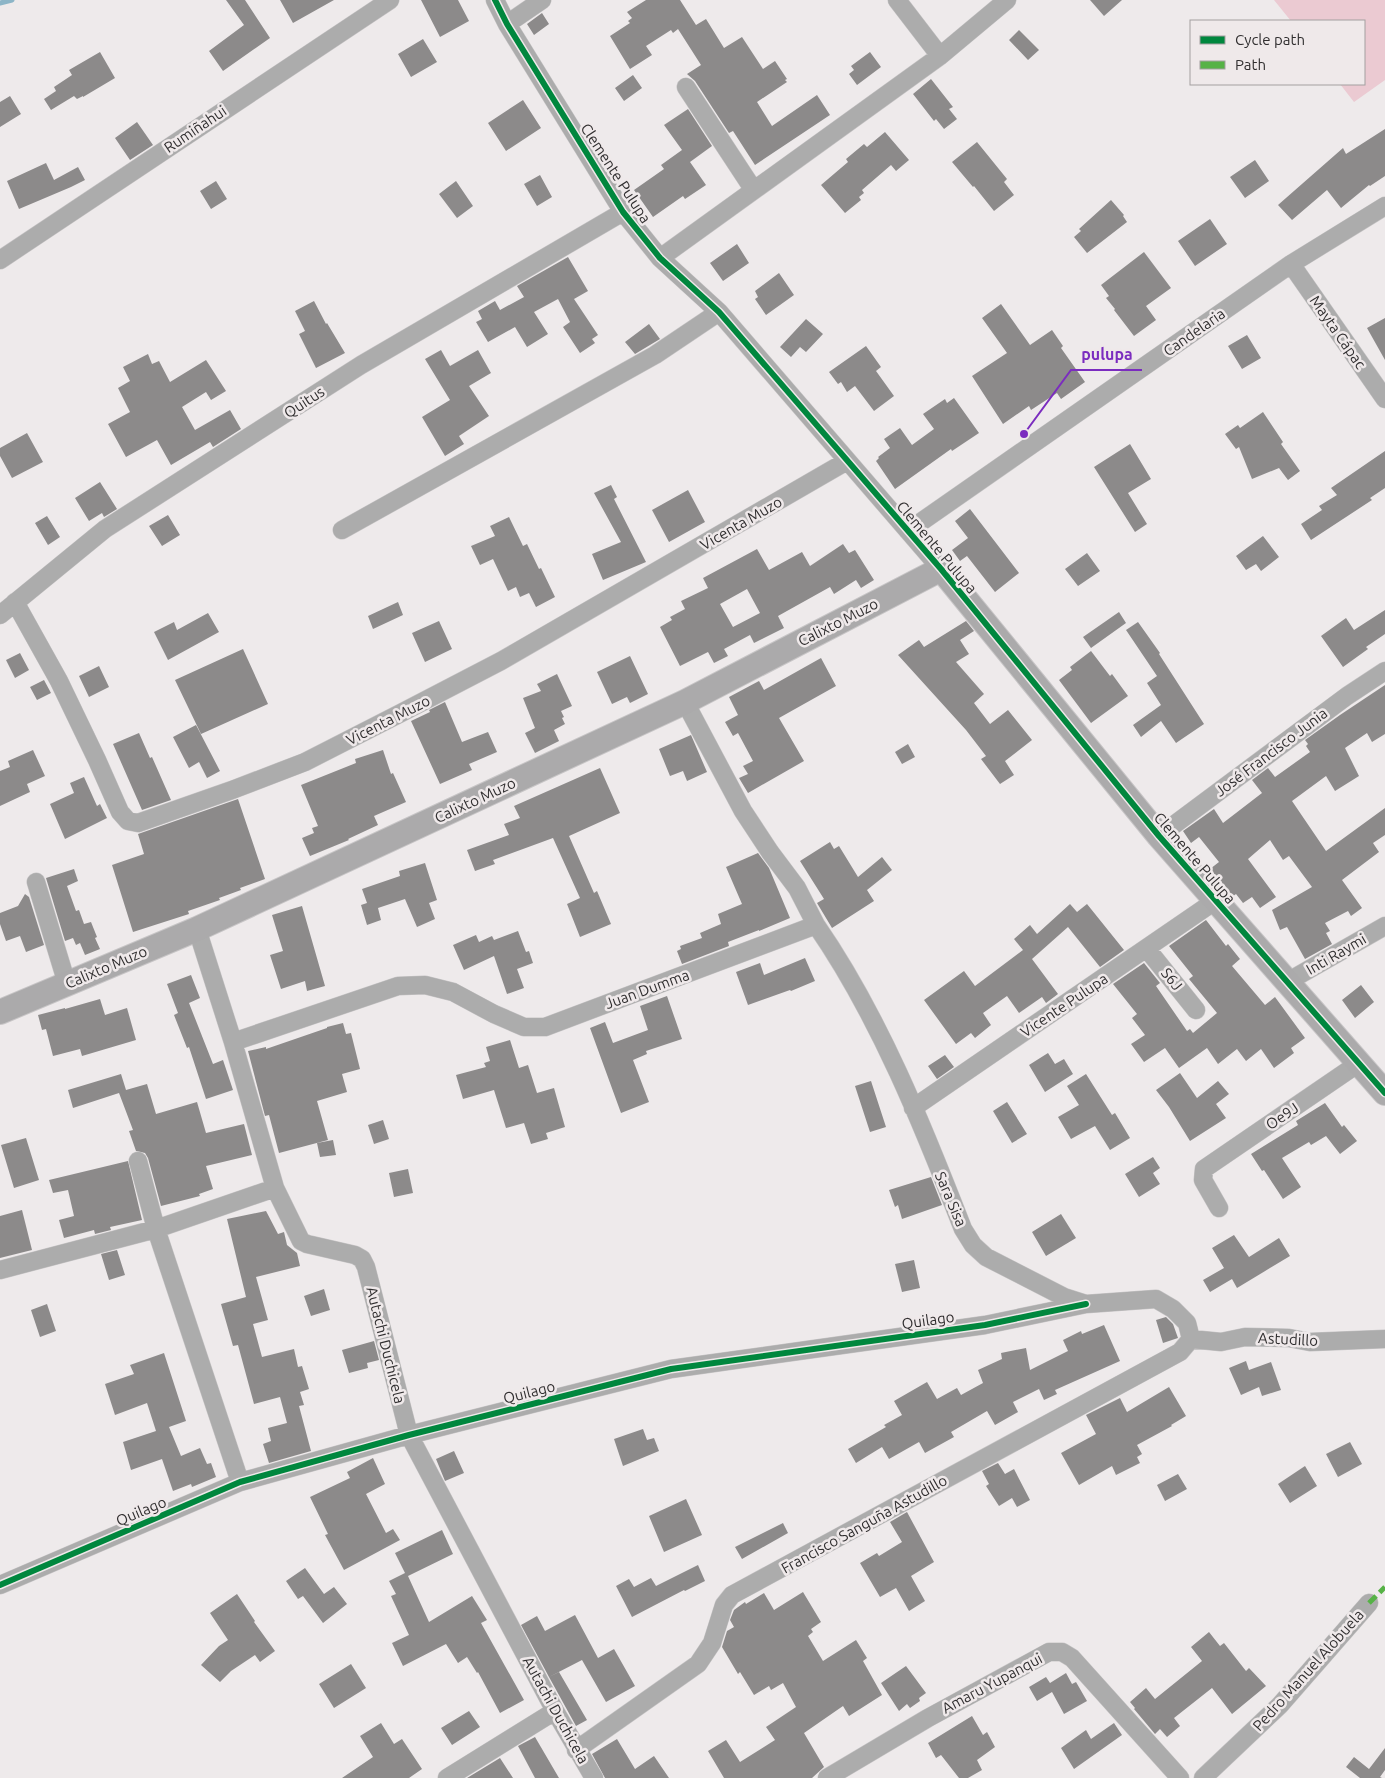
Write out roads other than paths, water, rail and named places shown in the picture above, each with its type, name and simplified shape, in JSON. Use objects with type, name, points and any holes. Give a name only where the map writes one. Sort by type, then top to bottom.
[{"type":"street","name":"Rumiñahui","points":[[0,260],[390,0]]},
{"type":"street","name":"Clemente Pulupa","points":[[495,0],[623,212],[660,258],[719,312],[941,569],[1159,836],[1385,1093]]},
{"type":"street","points":[[508,24],[542,0]]},
{"type":"street","points":[[897,0],[940,56]]},
{"type":"street","points":[[660,258],[940,56],[1007,0]]},
{"type":"street","points":[[686,87],[754,189]]},
{"type":"street","name":"Candelaria","points":[[908,532],[1291,264],[1385,206]]},
{"type":"street","name":"Quitus","points":[[0,615],[105,529],[361,365],[623,212]]},
{"type":"street","name":"Mayta Cápac","points":[[1291,264],[1385,399]]},
{"type":"street","points":[[342,530],[655,355],[719,312]]},
{"type":"street","name":"Vicenta Muzo","points":[[15,602],[59,682],[120,812],[128,821],[138,823],[305,762],[400,714],[502,661],[847,461]]},
{"type":"street","name":"Calixto Muzo","points":[[0,1012],[197,929],[685,702],[941,569]]},
{"type":"street","name":"José Francisco Junia","points":[[1159,836],[1347,696],[1385,671]]},
{"type":"street","points":[[685,702],[743,811],[770,852],[798,888],[816,925]]},
{"type":"street","points":[[36,882],[67,984]]},
{"type":"street","name":"Vicente Pulupa","points":[[913,1108],[1215,901]]},
{"type":"street","name":"Juan Dumma","points":[[233,1042],[398,986],[424,985],[453,992],[494,1014],[524,1027],[545,1027],[816,925]]},
{"type":"street","name":"Sara Sisa","points":[[816,925],[833,950],[891,1056],[963,1229],[973,1245],[986,1256],[1064,1297],[1086,1304],[1156,1299],[1173,1309],[1187,1323],[1191,1339]]},
{"type":"street","name":"Inti Raymi","points":[[1288,982],[1385,926]]},
{"type":"street","name":"Autachi Duchicela","points":[[197,929],[233,1042],[275,1188],[301,1241],[355,1255],[362,1260],[366,1267],[409,1435],[576,1750],[594,1778]]},
{"type":"street","name":"S6J","points":[[1147,948],[1196,1010]]},
{"type":"street","name":"Oe9J","points":[[1219,1208],[1203,1180],[1204,1169],[1359,1062]]},
{"type":"street","points":[[138,1161],[156,1229],[240,1482]]},
{"type":"street","points":[[0,1270],[156,1229],[275,1188]]},
{"type":"street","name":"Quilago","points":[[0,1585],[240,1482],[409,1435],[671,1369],[985,1325],[1086,1304]]},
{"type":"street","name":"Astudillo","points":[[1191,1339],[1221,1342],[1245,1337],[1289,1338],[1310,1342],[1385,1339]]},
{"type":"street","name":"Francisco Sanguña Astudillo","points":[[576,1750],[698,1664],[712,1643],[724,1606],[732,1595],[1180,1352],[1191,1339]]},
{"type":"street","name":"Pedro Manuel Alobuela","points":[[1203,1778],[1280,1705],[1370,1603]]},
{"type":"street","name":"Amaru Yupanqui","points":[[827,1778],[928,1718],[1049,1652],[1062,1652],[1072,1658],[1180,1778]]},
{"type":"street","points":[[447,1778],[555,1711]]},
{"type":"waterway","points":[[0,3],[12,0]]},
{"type":"place","name":"pulupa","points":[[1024,434]]}]
